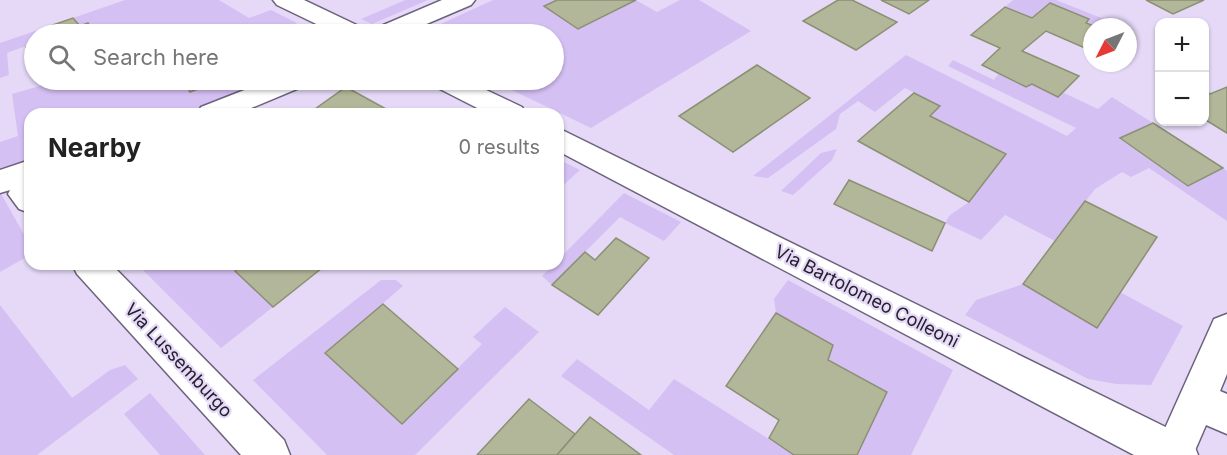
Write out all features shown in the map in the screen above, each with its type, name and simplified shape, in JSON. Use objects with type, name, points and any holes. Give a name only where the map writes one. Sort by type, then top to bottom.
[{"type":"main road","points":[[285,0],[335,24]]},
{"type":"main road","points":[[407,24],[463,0]]},
{"type":"main road","points":[[226,108],[270,90]]},
{"type":"main road","points":[[464,90],[500,108]]},
{"type":"main road","name":"Via Bartolomeo Colleoni","points":[[564,141],[1175,454]]},
{"type":"main road","name":"Via Lussemburgo","points":[[95,270],[269,455]]},
{"type":"main road","points":[[1175,454],[1212,407],[1227,330]]},
{"type":"shaded area","points":[[125,0],[219,0],[249,18],[271,10],[297,23],[78,24],[73,18]]},
{"type":"shaded area","points":[[405,0],[428,0],[372,24],[361,19]]},
{"type":"shaded area","points":[[493,0],[557,0],[545,6],[578,29],[636,0],[657,12],[680,0],[699,0],[751,31],[591,128],[564,115],[564,108],[549,108],[512,90],[564,90],[564,24],[441,24]]},
{"type":"shaded area","points":[[1013,0],[1056,0],[1101,18],[1086,18],[1050,4],[1032,18],[1005,7]]},
{"type":"shaded area","points":[[24,35],[24,47],[7,53],[9,75],[0,78],[0,43]]},
{"type":"shaded area","points":[[906,55],[1067,136],[1076,128],[948,66],[953,60],[994,80],[999,73],[1026,87],[1032,84],[1058,97],[1062,92],[1098,109],[1112,97],[1153,123],[1120,139],[1188,186],[1223,168],[1227,171],[1227,221],[1149,168],[1131,177],[1122,172],[1095,189],[1055,241],[1005,215],[981,240],[945,223],[950,215],[969,202],[1006,154],[930,116],[939,106],[905,88],[875,112],[858,101],[840,114],[836,129],[768,178],[753,176]]},
{"type":"shaded area","points":[[26,90],[189,90],[190,92],[195,90],[251,90],[198,108],[24,108],[24,165],[0,174],[0,142],[18,136],[12,94]]},
{"type":"shaded area","points":[[837,149],[832,160],[793,195],[781,191],[821,153]]},
{"type":"shaded area","points":[[564,162],[580,170],[564,185]]},
{"type":"shaded area","points":[[0,192],[24,234],[24,258],[0,272]]},
{"type":"shaded area","points":[[624,193],[681,222],[664,241],[620,217],[552,285],[542,276],[548,270],[564,270],[564,254]]},
{"type":"shaded area","points":[[143,270],[233,270],[273,307],[221,348]]},
{"type":"shaded area","points":[[381,280],[396,280],[403,286],[325,353],[402,424],[482,344],[473,337],[505,307],[539,332],[415,455],[327,455],[253,380]]},
{"type":"shaded area","points":[[788,280],[953,370],[911,455],[857,455],[887,392],[828,360],[833,345],[776,313],[774,299]]},
{"type":"shaded area","points":[[1023,284],[1097,327],[1120,292],[1183,326],[1151,385],[1116,384],[1088,379],[965,315],[976,300]]},
{"type":"shaded area","points":[[0,305],[72,398],[110,370],[125,365],[138,379],[37,455],[0,455]]},
{"type":"shaded area","points":[[577,359],[649,410],[674,379],[794,455],[674,455],[561,376]]},
{"type":"shaded area","points":[[150,393],[205,455],[160,455],[124,414]]},
{"type":"building","points":[[557,0],[636,0],[578,29],[544,6]]},
{"type":"building","points":[[838,0],[852,0],[897,22],[856,50],[803,21]]},
{"type":"building","points":[[881,0],[929,0],[909,14]]},
{"type":"building","points":[[1146,0],[1204,0],[1173,14]]},
{"type":"building","points":[[1050,3],[1087,18],[1083,18],[1083,47],[1046,31],[1022,51],[1079,76],[1058,97],[1032,84],[1026,87],[982,65],[1000,48],[971,35],[1005,7],[1032,18]]},
{"type":"building","points":[[73,18],[78,24],[56,24]]},
{"type":"building","points":[[757,65],[810,98],[733,152],[679,116]]},
{"type":"building","points":[[1227,87],[1227,133],[1209,122],[1210,94]]},
{"type":"building","points":[[342,90],[351,90],[384,108],[316,108]]},
{"type":"building","points":[[914,93],[940,106],[930,116],[1006,154],[969,202],[858,141]]},
{"type":"building","points":[[1153,123],[1223,168],[1188,186],[1120,138]]},
{"type":"building","points":[[849,180],[945,223],[932,251],[834,204]]},
{"type":"building","points":[[1085,201],[1157,237],[1097,328],[1023,284]]},
{"type":"building","points":[[616,238],[649,258],[598,315],[552,285],[585,252],[595,260]]},
{"type":"building","points":[[236,270],[319,270],[273,307]]},
{"type":"building","points":[[383,304],[458,369],[402,424],[325,353]]},
{"type":"building","points":[[776,313],[833,345],[828,360],[887,392],[857,455],[794,455],[769,438],[779,420],[726,386]]},
{"type":"building","points":[[529,399],[575,434],[557,455],[477,455]]},
{"type":"building","points":[[590,417],[641,455],[557,455]]}]
